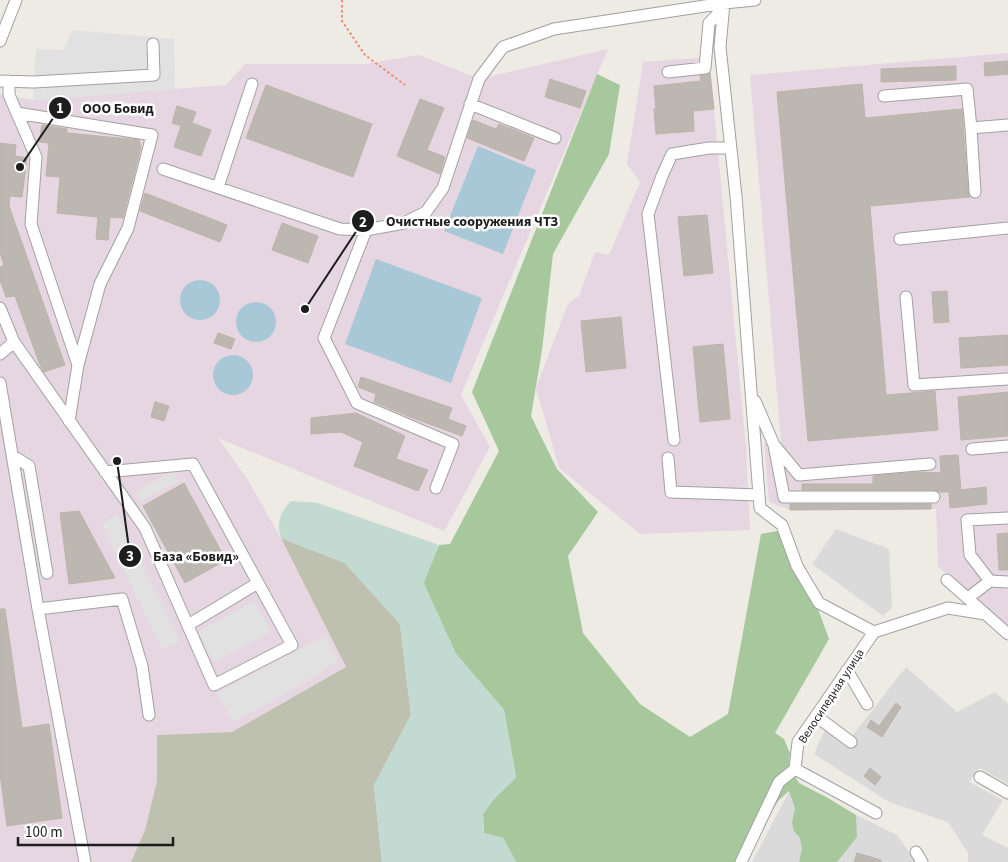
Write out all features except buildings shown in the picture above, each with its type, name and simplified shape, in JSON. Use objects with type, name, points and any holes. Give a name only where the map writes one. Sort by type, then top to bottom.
[{"type":"street","points":[[0,41],[16,0]]},
{"type":"street","points":[[163,169],[340,229],[366,230],[404,223],[426,212],[443,188],[479,79],[503,47],[554,29],[756,0]]},
{"type":"street","points":[[668,72],[705,68],[709,23],[723,6]]},
{"type":"street","points":[[723,6],[720,47],[731,148],[760,508],[782,525],[797,566],[820,603],[874,632],[948,608],[985,614]]},
{"type":"street","points":[[78,365],[30,224],[36,157],[9,95],[5,81],[34,82],[154,75],[152,44]]},
{"type":"street","points":[[218,187],[252,84]]},
{"type":"street","points":[[884,96],[968,89],[975,192]]},
{"type":"street","points":[[470,104],[554,138]]},
{"type":"street","points":[[17,113],[152,135],[128,228],[100,284],[78,365],[69,421]]},
{"type":"street","points":[[971,128],[1008,125]]},
{"type":"street","points":[[674,440],[648,214],[672,154],[710,148],[731,148]]},
{"type":"street","points":[[900,239],[1008,228]]},
{"type":"street","points":[[366,230],[324,338],[357,403],[453,444],[436,488]]},
{"type":"street","points":[[906,297],[914,385],[1008,379]]},
{"type":"street","points":[[0,308],[14,342],[69,421],[105,472],[145,528],[214,685],[292,645],[193,464],[105,472]]},
{"type":"street","points":[[0,354],[14,342]]},
{"type":"street","points":[[0,383],[38,608],[85,862]]},
{"type":"street","points":[[751,392],[774,445],[784,497],[934,498]]},
{"type":"street","points":[[774,445],[799,475],[930,464]]},
{"type":"street","points":[[972,449],[1008,446]]},
{"type":"street","points":[[13,456],[29,466],[47,573]]},
{"type":"street","points":[[668,458],[671,492],[759,495]]},
{"type":"street","points":[[990,581],[970,555],[967,520],[1008,518]]},
{"type":"street","points":[[27,539],[41,537]]},
{"type":"street","points":[[947,580],[1008,634]]},
{"type":"street","points":[[968,598],[990,581],[1008,582]]},
{"type":"street","points":[[188,625],[258,583]]},
{"type":"street","points":[[38,608],[122,599],[142,666],[149,715]]},
{"type":"street","name":"Велосипедная улица","points":[[795,769],[798,742],[874,632]]},
{"type":"street","points":[[847,670],[867,704]]},
{"type":"street","points":[[816,716],[851,742]]},
{"type":"street","points":[[741,862],[779,782],[795,769],[876,813]]},
{"type":"street","points":[[980,777],[1008,793]]},
{"type":"path","points":[[342,0],[342,21],[365,55],[405,85]]},
{"type":"shaded area","points":[[72,30],[174,39],[175,89],[33,100],[36,49],[64,50]]},
{"type":"shaded area","points":[[608,49],[461,395],[490,447],[444,531],[218,438],[248,480],[281,538],[346,667],[232,732],[157,735],[157,781],[145,830],[131,862],[0,862],[0,94],[33,100],[226,85],[245,64],[365,64],[419,55],[479,79]]},
{"type":"shaded area","points":[[1008,53],[1008,636],[938,566],[936,509],[790,510],[769,502],[764,443],[781,442],[750,75]]},
{"type":"shaded area","points":[[709,57],[746,447],[750,530],[640,534],[559,468],[536,388],[568,304],[579,296],[595,252],[609,255],[640,182],[627,164],[643,62]]},
{"type":"shaded area","points":[[174,471],[179,481],[140,501],[135,492]]},
{"type":"shaded area","points":[[291,501],[318,503],[439,545],[424,583],[456,654],[504,710],[516,778],[493,800],[483,814],[484,833],[503,838],[516,862],[382,862],[374,785],[411,715],[400,624],[345,563],[281,538],[280,518]]},
{"type":"shaded area","points":[[117,514],[180,641],[163,650],[102,525]]},
{"type":"shaded area","points":[[836,529],[889,549],[892,608],[883,616],[812,564]]},
{"type":"shaded area","points":[[281,538],[345,563],[400,624],[411,715],[374,785],[382,862],[131,862],[145,830],[157,781],[157,735],[232,732],[346,667]]},
{"type":"shaded area","points":[[254,601],[271,632],[214,662],[198,632]]},
{"type":"shaded area","points":[[325,636],[338,660],[305,683],[233,722],[217,693]]},
{"type":"shaded area","points":[[906,667],[957,712],[995,692],[1008,704],[1008,784],[980,768],[969,782],[1003,800],[982,835],[1008,848],[1008,862],[968,862],[968,853],[948,822],[889,802],[814,754],[827,725],[852,736]]},
{"type":"shaded area","points":[[793,784],[897,835],[916,862],[752,862]]},
{"type":"green space","points":[[597,74],[620,85],[609,154],[553,254],[542,350],[531,416],[557,469],[598,512],[568,556],[583,633],[640,704],[690,737],[728,714],[761,534],[789,529],[829,639],[775,733],[784,739],[790,753],[789,766],[799,783],[856,815],[857,837],[837,862],[799,862],[802,849],[800,838],[794,831],[792,823],[795,808],[789,791],[779,800],[737,862],[516,862],[503,838],[484,833],[483,814],[493,800],[516,777],[504,710],[456,654],[423,583],[439,545],[450,544],[499,451],[472,392]]},
{"type":"water","points":[[478,146],[536,170],[503,254],[444,231]]},
{"type":"water","points":[[376,259],[482,298],[451,383],[345,344]]},
{"type":"water","points":[[196,280],[204,280],[211,283],[217,289],[220,300],[217,311],[211,317],[204,320],[196,320],[189,317],[183,311],[180,304],[180,296],[183,289],[189,283]]},
{"type":"water","points":[[260,302],[267,305],[273,311],[276,322],[275,330],[267,339],[260,342],[252,342],[245,339],[237,330],[236,318],[239,311],[248,303]]},
{"type":"water","points":[[229,355],[237,355],[244,358],[250,364],[253,375],[250,386],[244,392],[237,395],[229,395],[222,392],[216,386],[213,379],[213,371],[216,364],[222,358]]},
{"type":"place","name":"ООО Бовид","points":[[20,167]]},
{"type":"place","name":"Очистные сооружения ЧТЗ","points":[[305,309]]},
{"type":"place","name":"База «Бовид»","points":[[117,461]]}]
